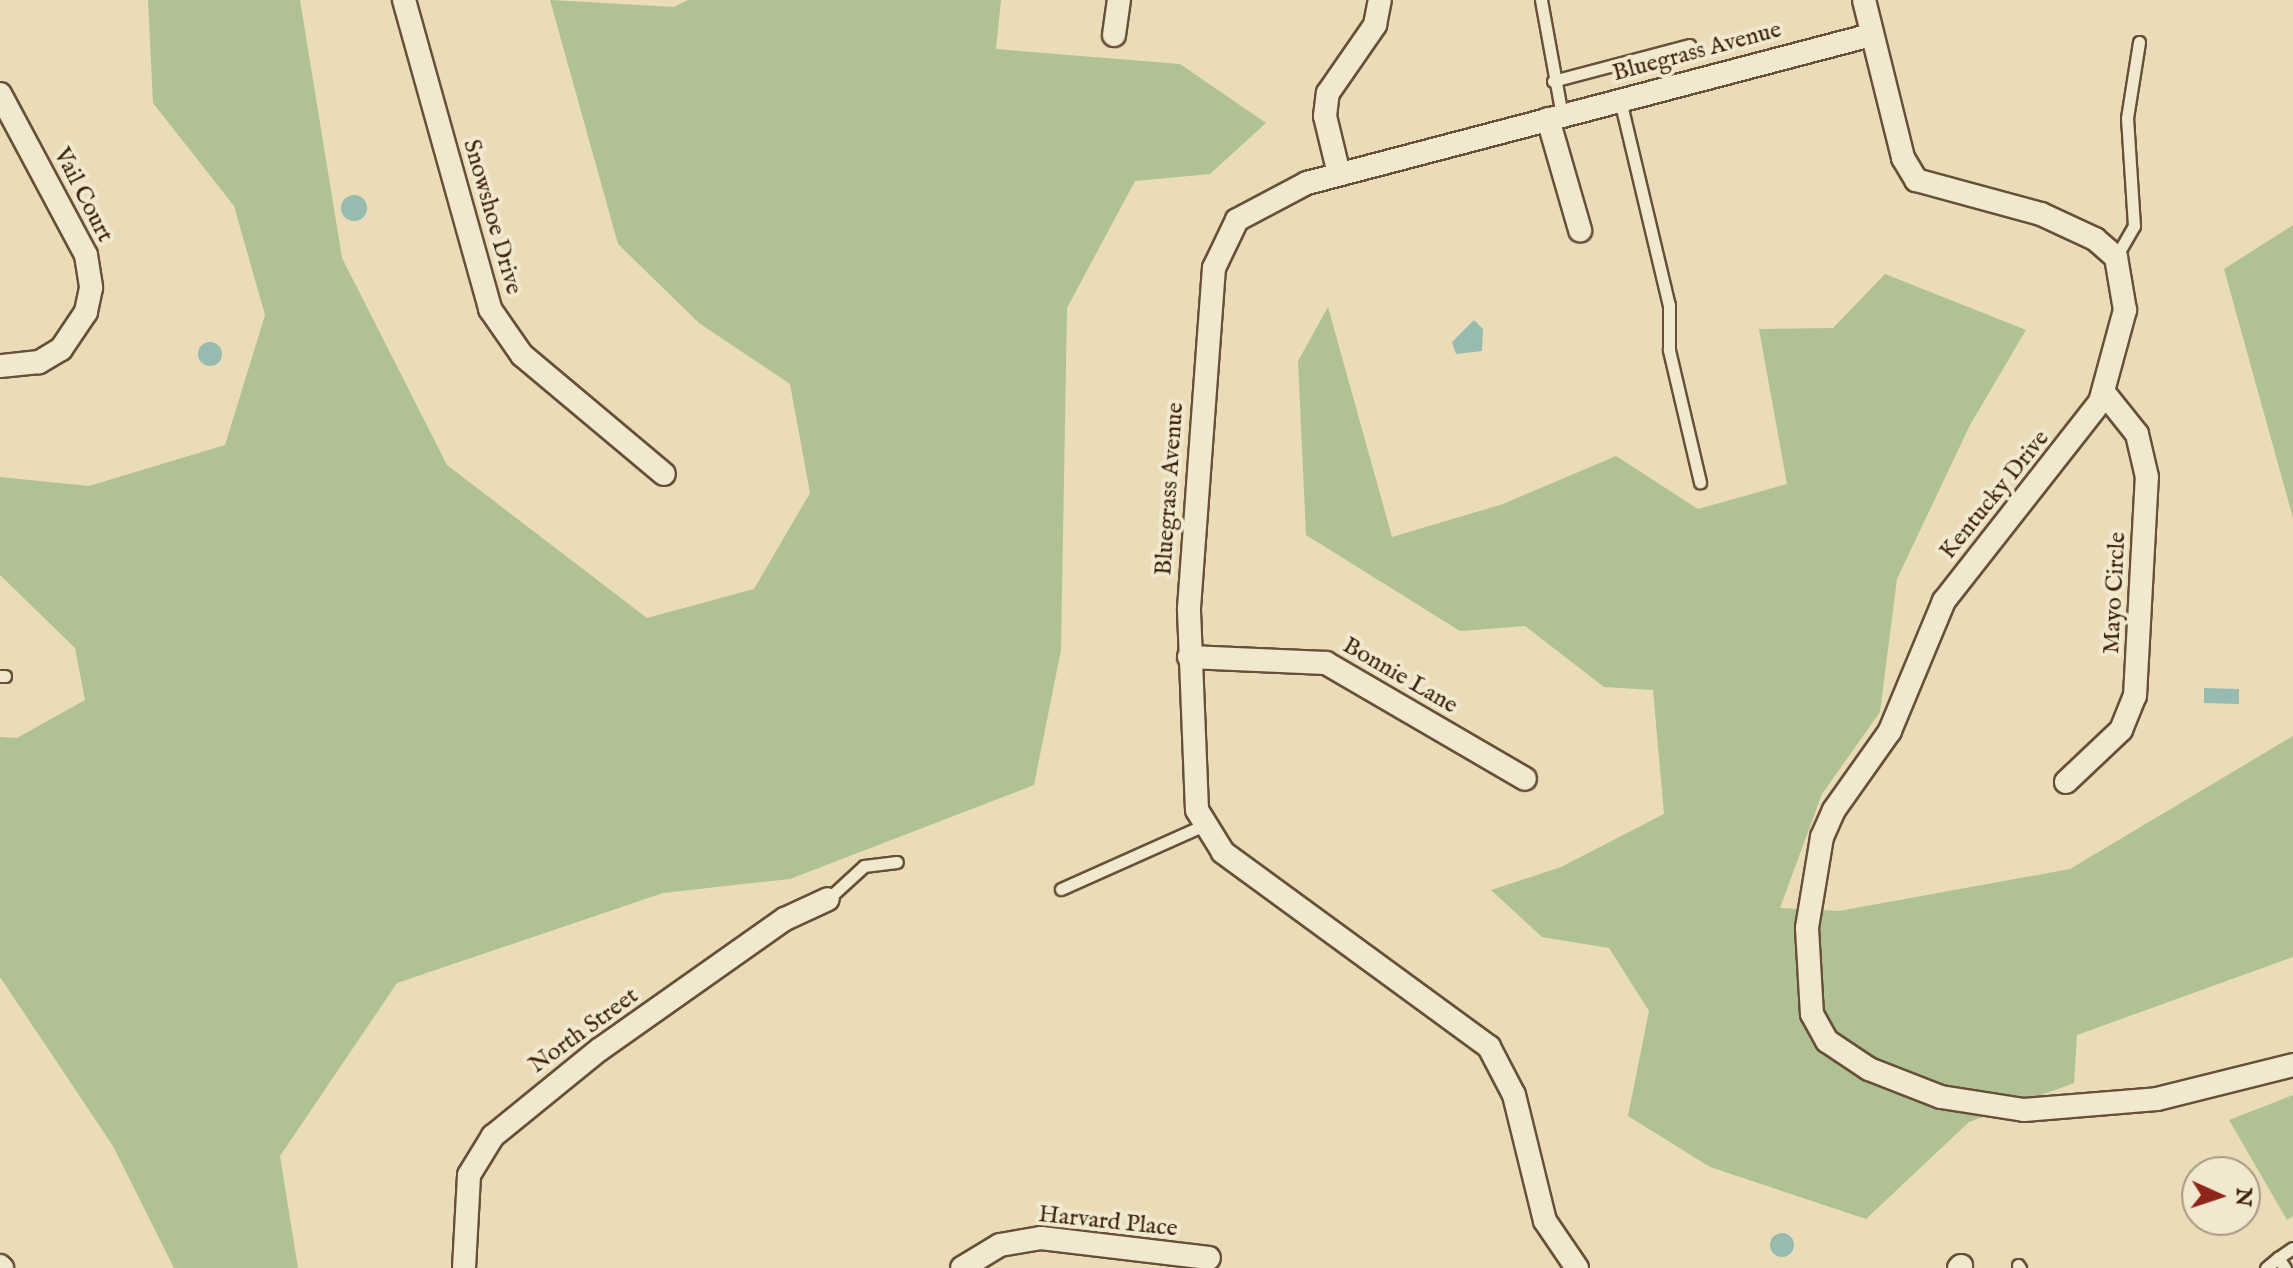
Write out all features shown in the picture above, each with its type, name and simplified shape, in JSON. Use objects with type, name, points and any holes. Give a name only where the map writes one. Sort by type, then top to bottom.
[{"type":"street","name":"Snowshoe Drive","points":[[404,0],[490,309],[522,355],[664,474]]},
{"type":"street","points":[[1114,35],[1119,0]]},
{"type":"street","points":[[1339,174],[1325,116],[1328,93],[1375,25],[1380,0]]},
{"type":"street","points":[[1864,0],[1903,158],[1916,180],[2041,214],[2116,257]]},
{"type":"street","name":"Bluegrass Avenue","points":[[1577,1268],[1545,1221],[1514,1095],[1489,1047],[1223,852],[1204,825],[1194,802],[1189,657],[1214,268],[1245,213],[1339,174],[1871,35]]},
{"type":"street","name":"Vail Court","points":[[0,94],[86,255],[91,288],[86,312],[61,349],[39,362],[0,366]]},
{"type":"street","points":[[1555,117],[1580,230]]},
{"type":"street","name":"Kentucky Drive","points":[[2116,257],[2124,327],[2105,394],[1944,601],[1890,731],[1834,810],[1822,837],[1807,928],[1808,1005],[1827,1041],[1869,1069],[1941,1097],[1993,1106],[2085,1110],[2212,1089],[2293,1065]]},
{"type":"street","name":"Mayo Circle","points":[[2066,782],[2121,730],[2135,696],[2147,477],[2137,434],[2105,394]]},
{"type":"street","name":"Bonnie Lane","points":[[1189,657],[1326,663],[1525,779]]},
{"type":"street","name":"North Street","points":[[464,1268],[469,1175],[493,1136],[610,1042],[785,919],[828,899]]},
{"type":"street","name":"Harvard Place","points":[[962,1268],[1000,1245],[1041,1238],[1209,1258]]},
{"type":"lane","points":[[1541,0],[1555,117]]},
{"type":"lane","points":[[2116,257],[2134,226],[2127,118],[2139,42]]},
{"type":"lane","points":[[1553,81],[1689,45]]},
{"type":"lane","points":[[1620,99],[1669,305],[1669,350],[1700,482]]},
{"type":"lane","points":[[1061,889],[1204,825]]},
{"type":"lane","points":[[828,899],[864,866],[897,862]]},
{"type":"lane","points":[[2266,1268],[2281,1263],[2293,1248]]},
{"type":"green space","points":[[148,0],[300,0],[342,258],[447,465],[647,618],[754,589],[810,493],[790,384],[699,323],[618,244],[550,0],[674,7],[688,0],[1001,0],[996,49],[1180,64],[1266,123],[1210,174],[1135,181],[1067,308],[1061,650],[1034,785],[790,879],[663,893],[397,983],[280,1156],[298,1268],[174,1268],[113,1146],[0,977],[0,737],[17,738],[85,700],[75,648],[0,575],[0,477],[89,486],[225,445],[265,315],[234,206],[153,103]]},
{"type":"green space","points":[[2293,225],[2293,518],[2224,269]]},
{"type":"green space","points":[[1885,274],[2026,330],[1970,425],[1897,579],[1880,712],[1822,794],[1780,908],[1839,911],[2070,869],[2293,736],[2293,957],[2077,1035],[2074,1083],[1969,1122],[1866,1219],[1710,1167],[1628,1116],[1649,1011],[1609,948],[1542,937],[1491,890],[1561,867],[1664,814],[1653,690],[1604,687],[1525,626],[1460,631],[1306,535],[1298,361],[1328,307],[1392,537],[1503,504],[1616,456],[1698,509],[1787,484],[1759,329],[1833,328]]},
{"type":"green space","points":[[2293,1095],[2293,1216],[2287,1220],[2261,1175],[2261,1156],[2250,1156],[2229,1120]]},
{"type":"water","points":[[354,195],[363,199],[367,208],[363,217],[354,221],[345,217],[341,208],[345,199]]},
{"type":"water","points":[[1474,320],[1483,329],[1482,351],[1456,354],[1452,342]]},
{"type":"water","points":[[210,342],[221,349],[222,354],[215,365],[210,366],[199,359],[198,354],[205,343]]},
{"type":"water","points":[[2204,688],[2239,689],[2239,704],[2204,703]]},
{"type":"water","points":[[1782,1233],[1790,1237],[1794,1245],[1790,1253],[1782,1257],[1774,1253],[1770,1245],[1774,1237]]}]
